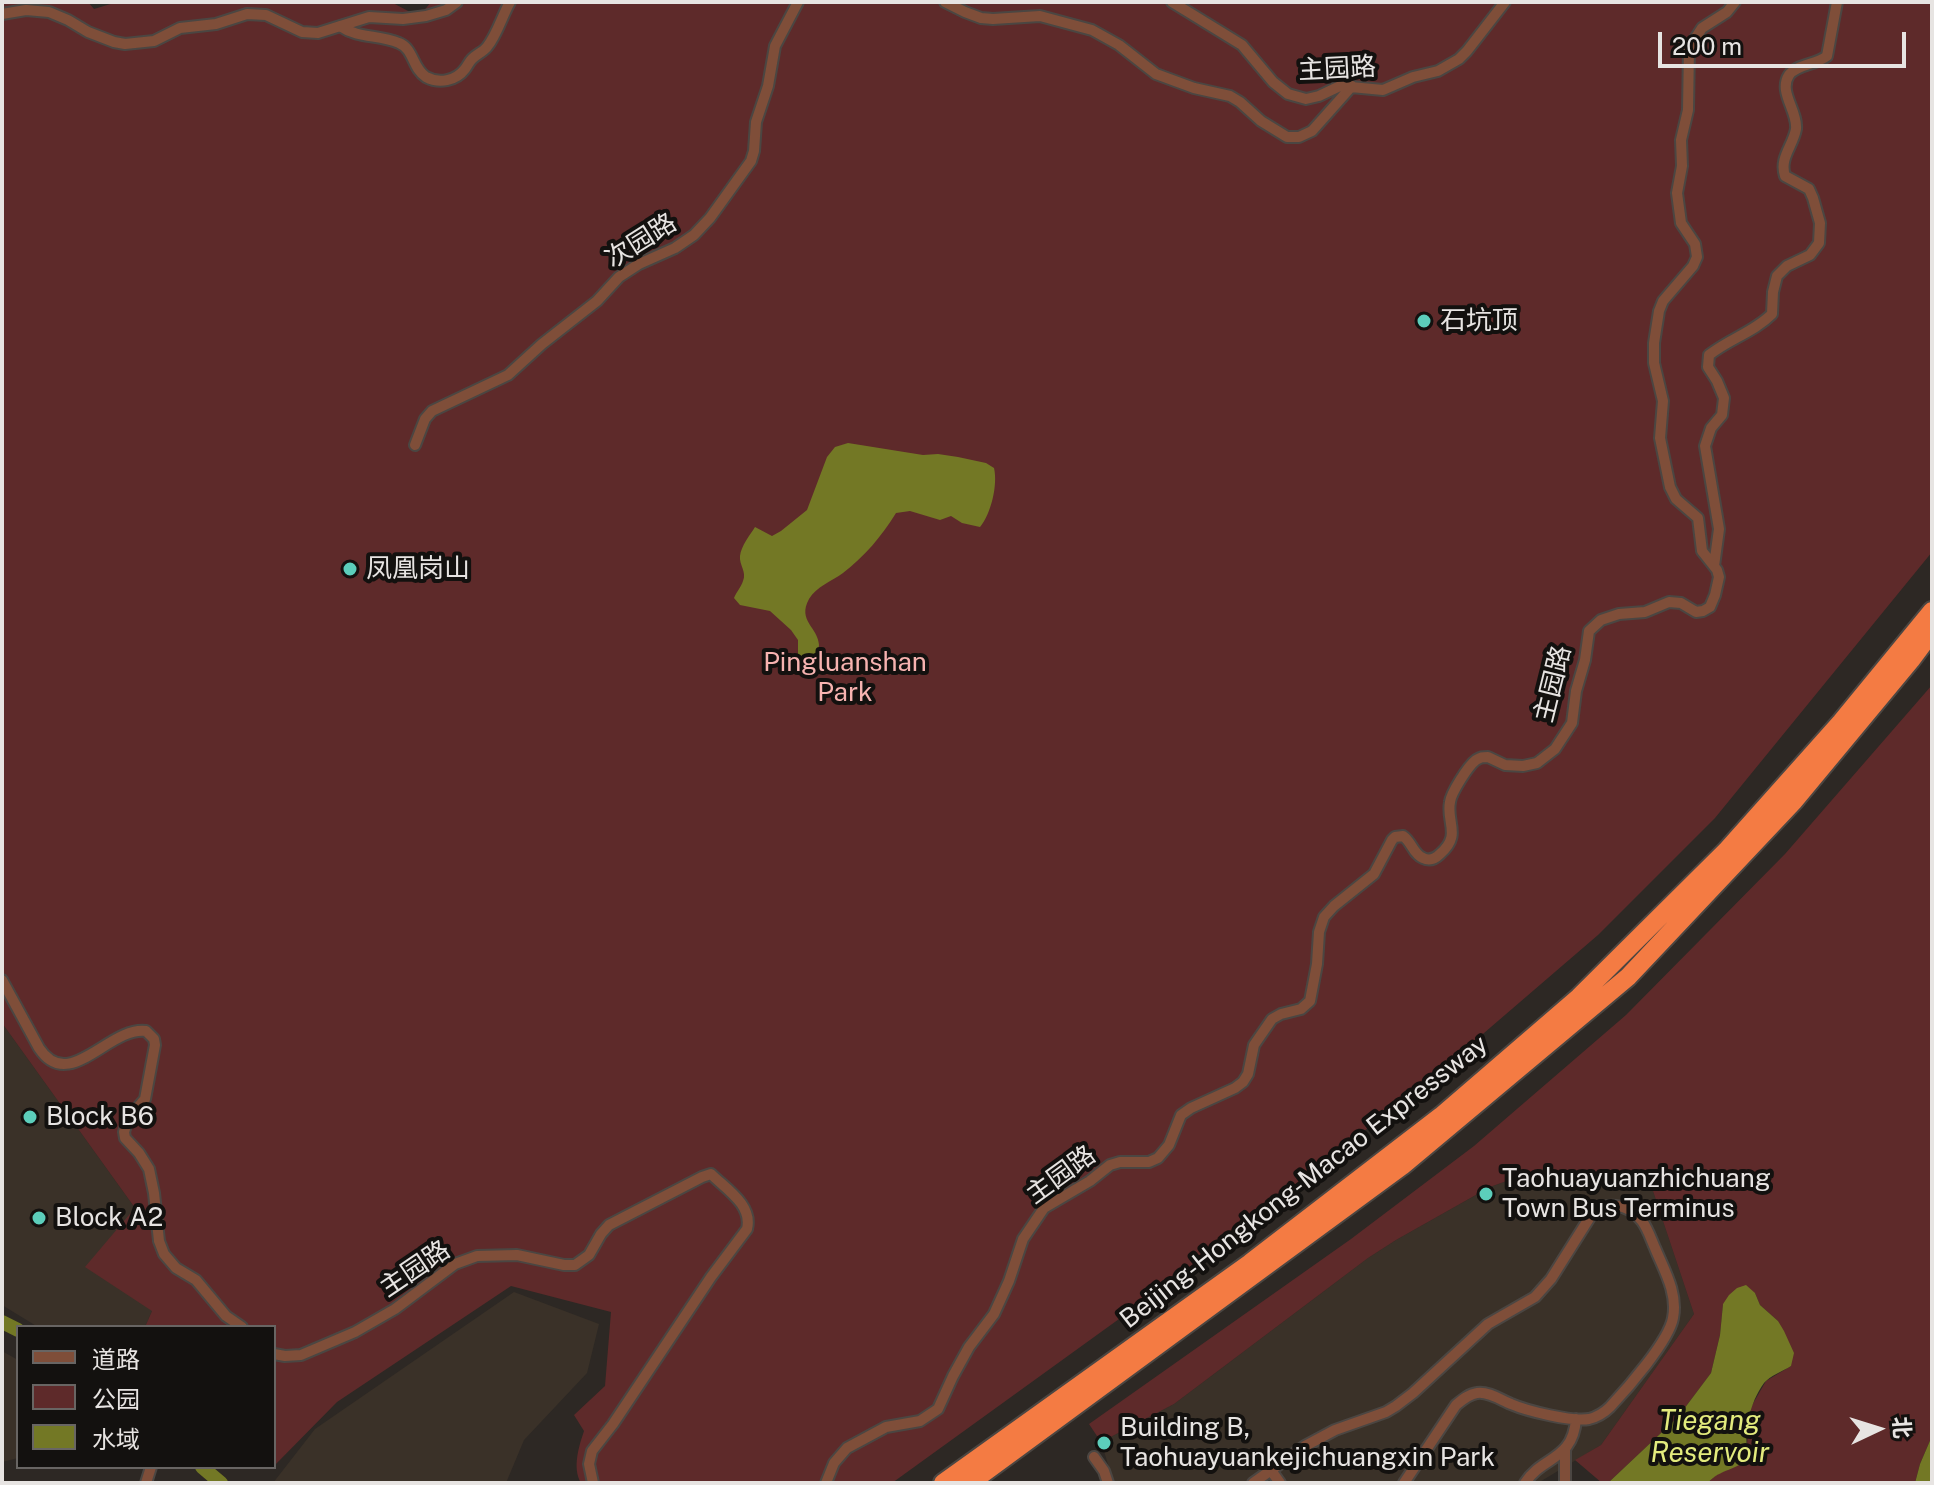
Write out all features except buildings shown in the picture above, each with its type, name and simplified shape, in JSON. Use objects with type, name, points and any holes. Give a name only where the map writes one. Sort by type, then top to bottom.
[{"type":"highway","name":"Beijing-Hongkong-Macao Expressway","points":[[943,1483],[1250,1263],[1441,1116],[1579,997],[1726,851],[1841,722],[1932,611]]},
{"type":"highway","name":"Beijing-Hongkong-Macao Expressway","points":[[970,1483],[1402,1166],[1628,977],[1794,801],[1932,632]]},
{"type":"street","points":[[2,14],[26,10],[49,12],[88,32],[125,44],[154,41],[180,28],[206,26],[247,14],[256,13],[277,19],[302,32],[318,33],[369,17],[403,19],[426,16],[446,10],[457,2]]},
{"type":"street","points":[[340,26],[358,35],[399,43],[409,51],[413,63],[422,74],[444,81],[462,73],[486,47],[510,2]]},
{"type":"street","name":"次园路","points":[[415,445],[425,419],[432,411],[508,375],[591,306],[619,277],[675,248],[705,224],[751,161],[756,122],[768,86],[775,46],[798,2]]},
{"type":"street","points":[[945,2],[981,18],[1045,16],[1092,30],[1119,45],[1156,74],[1194,88],[1230,96],[1287,137],[1299,137],[1312,131],[1352,86]]},
{"type":"street","name":"主园路","points":[[1172,2],[1242,45],[1273,82],[1293,97],[1313,98],[1336,87],[1383,90],[1413,77],[1438,71],[1467,51],[1505,2]]},
{"type":"street","name":"主园路","points":[[826,1483],[834,1463],[847,1448],[886,1427],[920,1421],[938,1409],[969,1347],[991,1319],[1009,1281],[1023,1239],[1044,1208],[1085,1185],[1110,1165],[1158,1158],[1169,1145],[1181,1115],[1243,1082],[1248,1074],[1251,1051],[1272,1019],[1301,1009],[1310,1001],[1324,917],[1374,874],[1392,840],[1403,836],[1409,840],[1417,855],[1434,859],[1444,850],[1452,835],[1450,800],[1476,760],[1488,757],[1505,765],[1523,766],[1537,763],[1552,752],[1572,723],[1586,640],[1591,628],[1609,616],[1645,612],[1669,602],[1684,604],[1694,612],[1711,606],[1719,577],[1702,551],[1698,518],[1676,499],[1670,487],[1660,438],[1663,401],[1653,350],[1663,301],[1697,257],[1695,244],[1681,223],[1677,193],[1682,166],[1681,140],[1688,110],[1688,53],[1702,28],[1727,12],[1735,2]]},
{"type":"street","points":[[1714,566],[1719,529],[1705,446],[1711,428],[1722,415],[1724,398],[1708,367],[1709,355],[1761,325],[1772,314],[1777,276],[1787,266],[1810,255],[1819,243],[1820,223],[1809,189],[1785,176],[1783,170],[1783,160],[1796,129],[1785,83],[1790,72],[1827,56],[1837,2]]},
{"type":"street","points":[[2,980],[39,1048],[45,1057],[55,1063],[76,1062],[133,1031],[146,1031],[154,1039],[145,1099],[125,1125],[125,1138],[149,1169],[159,1241],[164,1254],[176,1268],[196,1280],[219,1308],[240,1325]]},
{"type":"street","name":"主园路","points":[[276,1354],[301,1355],[370,1324],[463,1260],[484,1255],[517,1255],[575,1265],[589,1255],[609,1225],[711,1174],[746,1209],[749,1219],[747,1229],[592,1451],[589,1464],[593,1483]]},
{"type":"street","points":[[1253,1483],[1305,1446],[1335,1430],[1386,1412],[1405,1400],[1488,1324],[1529,1302],[1551,1279],[1592,1213],[1607,1205],[1621,1206],[1636,1214],[1646,1227],[1672,1290],[1673,1321],[1663,1343],[1608,1409],[1593,1418],[1576,1419],[1525,1409],[1484,1393],[1476,1393],[1456,1405],[1404,1483]]},
{"type":"street","points":[[1525,1483],[1565,1450],[1574,1434],[1576,1419]]},
{"type":"street","points":[[1565,1450],[1565,1483]]},
{"type":"street","points":[[1094,1457],[1108,1483]]},
{"type":"street","points":[[1270,1469],[1280,1483]]},
{"type":"shaded area","points":[[2,1023],[135,1208],[152,1311],[146,1325],[35,1325],[2,1305]]},
{"type":"shaded area","points":[[1540,1169],[1586,1174],[1652,1188],[1694,1314],[1601,1445],[1538,1483],[1114,1483],[1101,1442],[1174,1404],[1396,1240],[1490,1187]]},
{"type":"shaded area","points":[[514,1292],[599,1324],[587,1373],[524,1440],[506,1483],[273,1483],[315,1429]]},
{"type":"shaded area","points":[[2,1351],[16,1359],[16,1458],[2,1462]]},
{"type":"green space","name":"Pingluanshan Park","points":[[2,2],[88,2],[94,9],[117,2],[391,2],[410,12],[423,12],[431,2],[1932,2],[1932,552],[1715,818],[1598,935],[1427,1082],[1173,1280],[892,1483],[581,1483],[577,1464],[584,1431],[574,1415],[605,1386],[611,1312],[511,1286],[337,1402],[276,1464],[276,1325],[146,1325],[152,1311],[85,1267],[135,1208],[2,1023]]},
{"type":"green space","points":[[1932,685],[1932,1436],[1915,1483],[1708,1483],[1720,1472],[1745,1462],[1751,1407],[1766,1381],[1791,1366],[1778,1321],[1760,1305],[1755,1293],[1723,1304],[1711,1373],[1678,1417],[1608,1483],[1602,1483],[1575,1460],[1601,1445],[1694,1314],[1652,1188],[1586,1174],[1540,1169],[1490,1187],[1396,1240],[1174,1404],[1101,1442],[1089,1424],[1351,1239],[1474,1146],[1626,1015],[1785,854]]},
{"type":"water","points":[[848,443],[986,463],[994,468],[994,491],[980,527],[962,523],[951,516],[940,520],[910,511],[896,513],[879,538],[858,560],[809,599],[805,613],[819,645],[806,666],[798,663],[798,640],[791,630],[770,611],[740,605],[734,598],[744,578],[740,556],[755,527],[772,536],[807,510],[827,457],[835,447]]},
{"type":"water","name":"Tiegang Reservoir","points":[[1746,1285],[1755,1293],[1760,1305],[1778,1321],[1794,1353],[1791,1366],[1767,1380],[1755,1399],[1747,1428],[1749,1457],[1708,1483],[1608,1483],[1678,1417],[1711,1373],[1723,1304],[1737,1288]]},
{"type":"water","points":[[1932,1436],[1932,1483],[1915,1483],[1920,1464]]},
{"type":"waterway","points":[[2,1322],[16,1329]]},
{"type":"waterway","points":[[204,1469],[221,1483]]},
{"type":"place","name":"石坑顶","points":[[1424,321]]},
{"type":"place","name":"凤凰岗山","points":[[350,569]]},
{"type":"place","name":"Block B6","points":[[30,1117]]},
{"type":"place","name":"Taohuayuanzhichuang Town Bus Terminus","points":[[1486,1194]]},
{"type":"place","name":"Block A2","points":[[39,1218]]},
{"type":"place","name":"Building B, Taohuayuankejichuangxin Park","points":[[1104,1443]]}]
